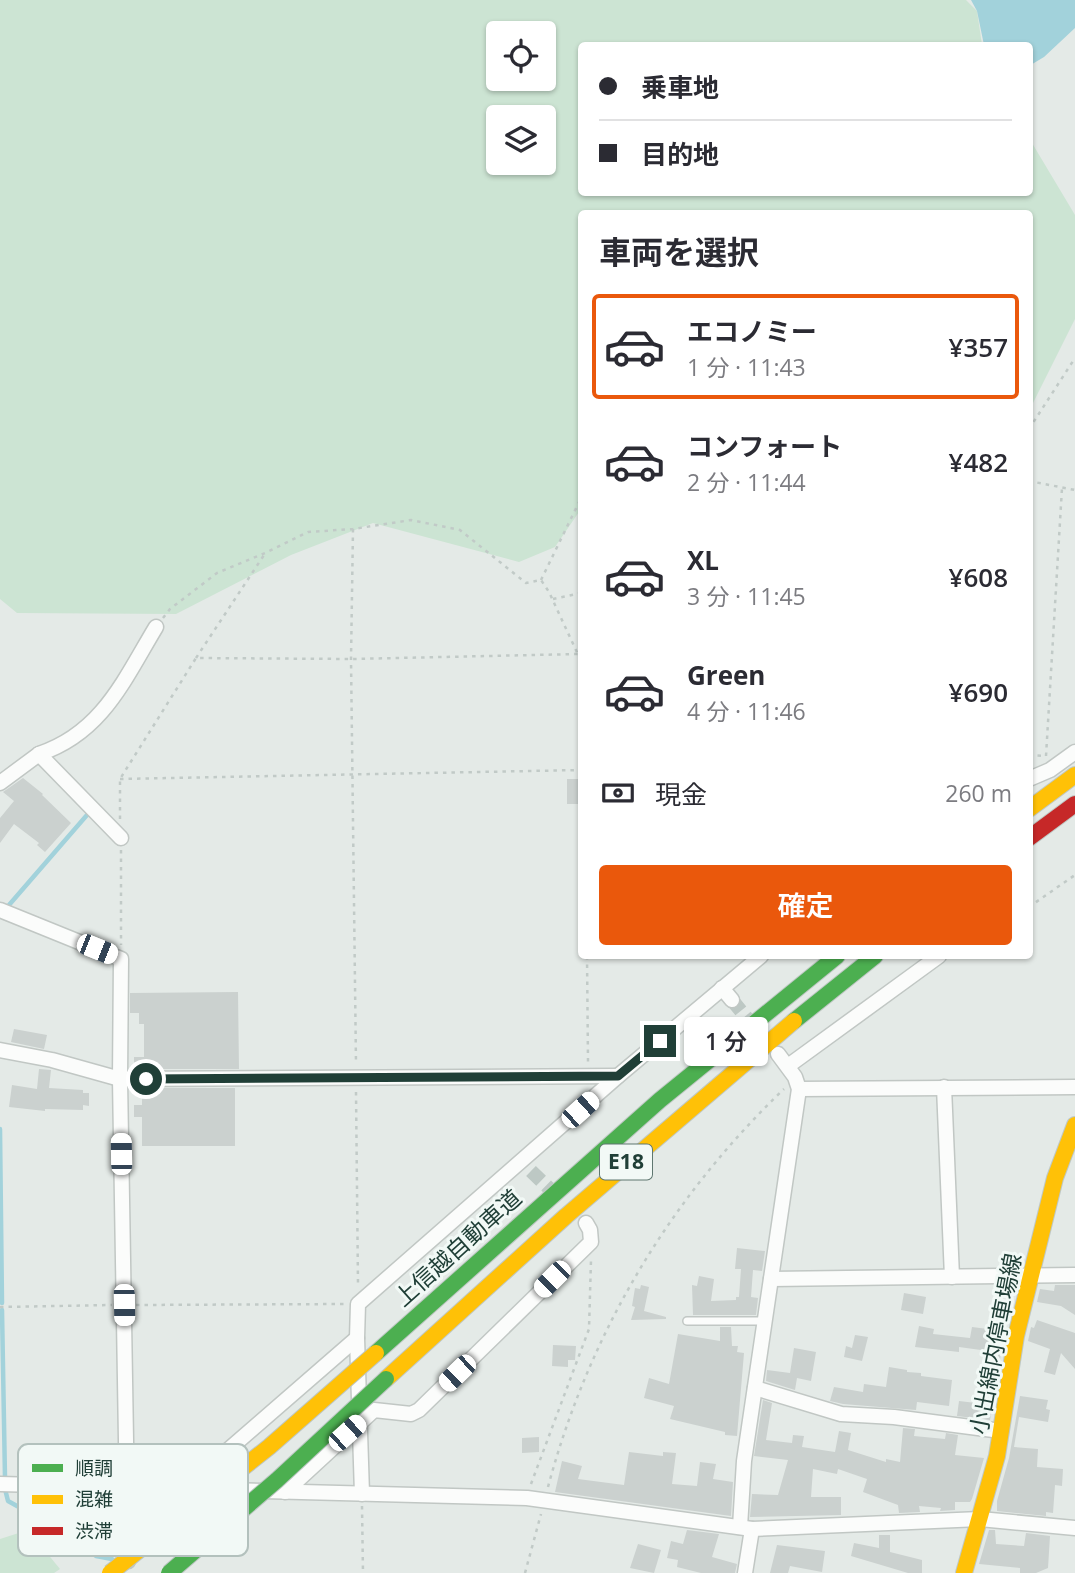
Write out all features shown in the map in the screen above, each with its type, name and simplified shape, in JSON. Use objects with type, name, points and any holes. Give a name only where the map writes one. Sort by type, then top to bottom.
[{"type":"main road","points":[[1033,806],[1075,775]]},
{"type":"main road","points":[[1035,834],[1075,804]]},
{"type":"main road","name":"上信越自動車道","points":[[248,1464],[587,1163],[833,959]]},
{"type":"main road","name":"上信越自動車道","points":[[248,1505],[593,1190],[757,1050],[871,959]]},
{"type":"main road","name":"小出綿内停車場線","points":[[964,1573],[997,1456],[1016,1336],[1055,1178],[1075,1125]]},
{"type":"main road","name":"上信越自動車道","points":[[110,1573],[132,1556]]},
{"type":"main road","name":"上信越自動車道","points":[[169,1573],[189,1556]]},
{"type":"street","points":[[0,783],[39,754],[59,747],[86,729],[106,708],[156,627]]},
{"type":"street","points":[[1033,777],[1050,770],[1075,751]]},
{"type":"street","points":[[39,754],[121,838]]},
{"type":"street","points":[[0,910],[121,959],[120,1079],[126,1444]]},
{"type":"street","points":[[362,1494],[358,1304],[527,1166],[618,1076],[757,959]]},
{"type":"street","points":[[745,1573],[744,1461],[771,1279],[790,1072],[935,959]]},
{"type":"street","points":[[722,988],[732,1000]]},
{"type":"street","points":[[0,1050],[52,1060],[120,1079],[618,1076]]},
{"type":"street","points":[[790,1072],[944,1087],[1075,1087]]},
{"type":"street","points":[[944,1087],[952,1277]]},
{"type":"street","points":[[285,1492],[374,1410],[411,1414],[419,1410],[591,1242],[586,1223]]},
{"type":"street","points":[[771,1279],[1075,1275]]},
{"type":"street","points":[[235,1444],[357,1338]]},
{"type":"street","points":[[755,1388],[841,1414],[1000,1431]]},
{"type":"street","points":[[0,1484],[18,1485]]},
{"type":"street","points":[[248,1491],[527,1498],[746,1528],[980,1519],[1075,1528]]},
{"type":"lane","points":[[687,1321],[765,1321]]},
{"type":"path","points":[[1033,423],[1075,358]]},
{"type":"path","points":[[1033,482],[1075,490]]},
{"type":"path","points":[[1046,756],[1062,488]]},
{"type":"path","points":[[541,580],[578,504]]},
{"type":"path","points":[[156,627],[170,609],[217,573],[308,532],[352,529],[411,520],[460,530],[526,583],[541,580]]},
{"type":"path","points":[[0,1307],[358,1304],[352,529]]},
{"type":"path","points":[[121,959],[120,779],[265,553]]},
{"type":"path","points":[[196,658],[351,659],[578,654],[541,580]]},
{"type":"path","points":[[552,599],[578,594]]},
{"type":"path","points":[[120,779],[578,771]]},
{"type":"path","points":[[1033,904],[1075,876]]},
{"type":"path","points":[[587,959],[589,1076]]},
{"type":"path","points":[[526,1573],[544,1500],[572,1408],[605,1332],[636,1272],[705,1172],[790,1072]]},
{"type":"path","points":[[527,1498],[589,1329],[591,1242]]},
{"type":"path","points":[[362,1494],[363,1573]]},
{"type":"green space","points":[[0,0],[966,0],[977,11],[982,42],[578,42],[578,196],[1033,196],[1033,145],[1075,215],[1075,319],[1033,403],[1033,210],[578,210],[578,513],[555,547],[519,562],[373,523],[291,555],[176,614],[17,613],[0,599]]},
{"type":"green space","points":[[18,1533],[18,1556],[49,1556],[60,1569],[54,1573],[0,1573],[0,1539]]},
{"type":"water","points":[[971,0],[1075,0],[1075,28],[1033,64],[1033,42],[983,42],[977,11]]},
{"type":"building","points":[[23,778],[71,823],[45,852],[37,845],[39,843],[14,824],[0,843],[0,818],[14,801],[3,792]]},
{"type":"building","points":[[567,779],[578,779],[578,804],[567,804]]},
{"type":"building","points":[[238,992],[239,1069],[134,1069],[134,1057],[144,1057],[144,1024],[139,1024],[139,1013],[130,1013],[130,993]]},
{"type":"building","points":[[14,1029],[47,1035],[44,1049],[11,1042]]},
{"type":"building","points":[[39,1069],[51,1070],[49,1088],[83,1090],[83,1093],[89,1093],[89,1106],[83,1105],[83,1110],[45,1111],[9,1107],[12,1085],[37,1089]]},
{"type":"building","points":[[142,1088],[235,1088],[235,1146],[142,1146],[142,1117],[134,1117],[134,1105],[142,1105]]},
{"type":"building","points":[[737,1248],[765,1251],[762,1271],[753,1270],[751,1297],[758,1298],[756,1315],[693,1315],[692,1285],[697,1286],[699,1276],[714,1279],[711,1301],[736,1300],[736,1297],[739,1297],[741,1269],[735,1269]]},
{"type":"building","points":[[641,1285],[649,1287],[644,1311],[666,1319],[631,1320],[635,1307],[632,1306],[635,1288],[640,1289]]},
{"type":"building","points":[[1055,1285],[1075,1285],[1075,1315],[1061,1306],[1037,1302],[1040,1289],[1054,1291]]},
{"type":"building","points":[[904,1293],[926,1297],[923,1314],[901,1310]]},
{"type":"building","points":[[1037,1320],[1075,1333],[1075,1369],[1061,1353],[1055,1375],[1044,1372],[1050,1349],[1028,1341],[1031,1327],[1034,1328]]},
{"type":"building","points":[[919,1326],[934,1329],[933,1334],[970,1338],[972,1327],[996,1330],[994,1342],[1002,1344],[1000,1360],[987,1358],[988,1351],[959,1347],[959,1352],[915,1347]]},
{"type":"building","points":[[720,1327],[731,1327],[732,1346],[738,1346],[737,1352],[744,1353],[737,1436],[670,1419],[674,1406],[644,1398],[649,1378],[669,1384],[678,1334],[720,1341]]},
{"type":"building","points":[[855,1335],[868,1337],[862,1361],[844,1357],[846,1346],[852,1348]]},
{"type":"building","points":[[553,1345],[576,1346],[575,1360],[568,1360],[568,1367],[552,1366]]},
{"type":"building","points":[[794,1348],[816,1352],[811,1381],[797,1378],[795,1390],[766,1381],[767,1370],[790,1373]]},
{"type":"building","points":[[889,1367],[921,1373],[921,1376],[952,1380],[949,1406],[917,1402],[916,1410],[830,1401],[834,1387],[863,1392],[864,1384],[886,1387]]},
{"type":"building","points":[[1020,1396],[1048,1400],[1046,1409],[1050,1410],[1048,1422],[1019,1417],[1014,1447],[1038,1449],[1037,1467],[1063,1469],[1062,1486],[1055,1485],[1053,1513],[1046,1512],[1046,1516],[997,1511]]},
{"type":"building","points":[[763,1400],[772,1403],[766,1440],[792,1443],[793,1435],[804,1436],[802,1447],[835,1452],[839,1431],[851,1433],[848,1450],[886,1462],[886,1459],[900,1462],[903,1428],[915,1429],[914,1436],[945,1439],[946,1433],[958,1435],[955,1455],[984,1458],[972,1499],[970,1502],[955,1502],[955,1510],[940,1511],[941,1508],[919,1506],[920,1512],[899,1513],[898,1505],[863,1492],[867,1479],[838,1469],[837,1474],[813,1469],[811,1497],[841,1497],[841,1515],[750,1517],[752,1494],[778,1495],[788,1460],[754,1456]]},
{"type":"building","points":[[959,1401],[993,1405],[990,1420],[957,1416]]},
{"type":"building","points":[[539,1437],[539,1452],[522,1453],[522,1438]]},
{"type":"building","points":[[629,1452],[663,1456],[663,1452],[676,1453],[672,1484],[697,1486],[700,1462],[716,1464],[713,1479],[733,1482],[731,1516],[555,1492],[562,1461],[582,1466],[578,1479],[624,1485]]},
{"type":"building","points":[[687,1530],[719,1534],[712,1557],[737,1564],[735,1573],[701,1573],[677,1567],[678,1560],[667,1558],[671,1541],[683,1544]]},
{"type":"building","points":[[989,1530],[995,1530],[996,1544],[1024,1546],[1026,1533],[1050,1536],[1048,1568],[1036,1573],[1020,1573],[1020,1568],[979,1564]]},
{"type":"building","points":[[879,1535],[890,1535],[890,1552],[922,1560],[922,1573],[908,1573],[851,1556],[854,1543],[879,1548]]},
{"type":"building","points":[[638,1544],[661,1550],[654,1573],[630,1568]]},
{"type":"building","points":[[777,1545],[825,1551],[822,1572],[790,1566],[788,1573],[770,1573]]},
{"type":"waterway","points":[[9,905],[87,815]]},
{"type":"waterway","points":[[0,1129],[2,1303]]},
{"type":"waterway","points":[[2,1310],[5,1478]]},
{"type":"waterway","points":[[5,1489],[8,1501],[18,1507]]},
{"type":"waterway","points":[[96,1556],[112,1559]]},
{"type":"tunnel","points":[[732,1000],[754,1027]]},
{"type":"tunnel","points":[[531,1171],[557,1196]]},
{"type":"traffic: fast","points":[[376,1353],[660,1100],[833,959]]},
{"type":"traffic: fast","points":[[794,1021],[871,959]]},
{"type":"traffic: fast","points":[[248,1505],[386,1379]]},
{"type":"traffic: fast","points":[[169,1573],[189,1556]]},
{"type":"traffic: slow","points":[[1033,806],[1075,775]]},
{"type":"traffic: slow","points":[[386,1379],[566,1216],[794,1021]]},
{"type":"traffic: slow","points":[[964,1573],[997,1456],[1016,1336],[1055,1178],[1075,1125]]},
{"type":"traffic: slow","points":[[248,1464],[376,1353]]},
{"type":"traffic: slow","points":[[110,1573],[131,1556]]},
{"type":"traffic: jam","points":[[1033,835],[1075,804]]},
{"type":"route","points":[[146,1079],[618,1076],[660,1041]]}]
